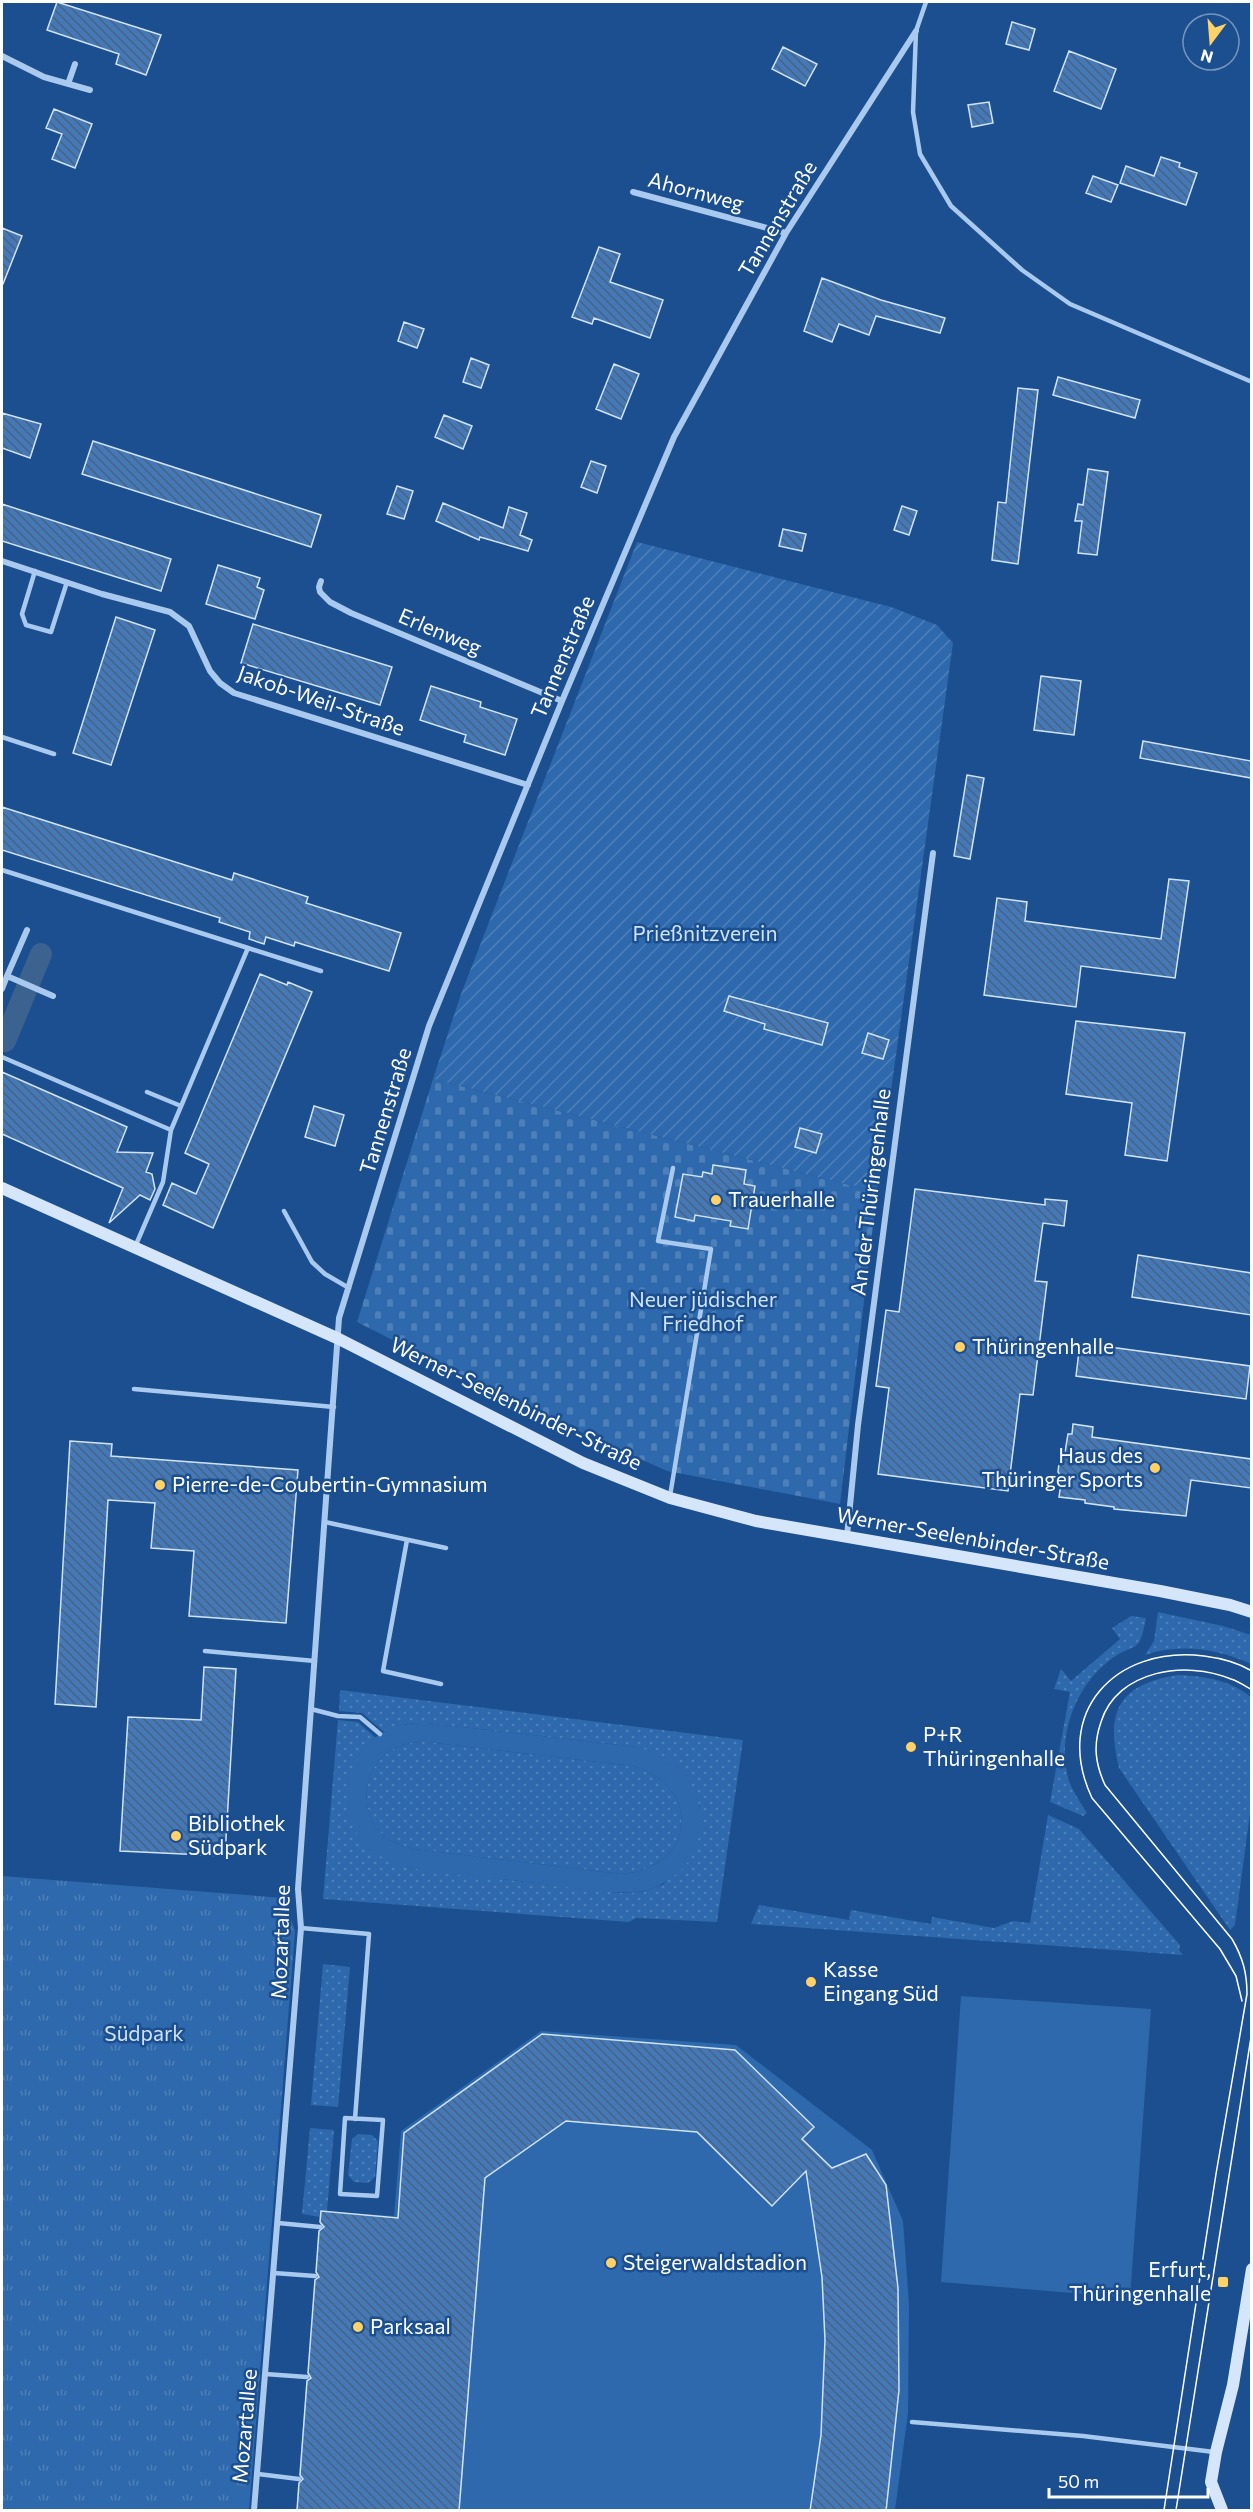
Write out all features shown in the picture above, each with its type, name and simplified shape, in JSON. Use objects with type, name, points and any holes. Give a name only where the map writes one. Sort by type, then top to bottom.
[{"type":"street","name":"Tannenstraße","points":[[339,1339],[339,1318],[429,1026],[562,701],[674,436],[786,233],[916,31]]},
{"type":"street","points":[[2,56],[44,77],[90,90]]},
{"type":"street","points":[[68,84],[75,64]]},
{"type":"street","name":"Ahornweg","points":[[633,192],[786,233]]},
{"type":"street","name":"Jakob-Weil-Straße","points":[[2,561],[102,594],[170,612],[189,626],[210,671],[220,683],[234,693],[528,785]]},
{"type":"street","name":"Erlenweg","points":[[321,581],[320,592],[330,602],[351,613],[562,701]]},
{"type":"street","name":"An der Thüringenhalle","points":[[847,1536],[858,1425],[933,853]]},
{"type":"street","points":[[2,989],[27,930]]},
{"type":"street","points":[[7,976],[53,996]]},
{"type":"street","name":"Werner-Seelenbinder-Straße","points":[[2,1188],[339,1339],[583,1463],[670,1498],[756,1521],[1160,1591],[1230,1605],[1251,1612]]},
{"type":"street","name":"Mozartallee","points":[[254,2511],[301,1928],[298,1889],[339,1339]]},
{"type":"street","points":[[1222,2511],[1211,2482],[1233,2385],[1251,2269]]},
{"type":"lane","points":[[926,2],[916,31],[913,112],[920,154],[951,206],[1022,270],[1070,304],[1251,382]]},
{"type":"lane","points":[[35,571],[22,614],[26,625],[51,632],[67,581]]},
{"type":"lane","points":[[2,737],[54,753]]},
{"type":"lane","points":[[2,870],[321,971]]},
{"type":"lane","points":[[135,1247],[163,1182],[171,1130],[248,948]]},
{"type":"lane","points":[[2,1057],[171,1130]]},
{"type":"lane","points":[[147,1092],[181,1106]]},
{"type":"lane","points":[[670,1498],[711,1249],[658,1241],[673,1168]]},
{"type":"lane","points":[[284,1211],[312,1262],[325,1274],[349,1288]]},
{"type":"lane","points":[[134,1389],[334,1407]]},
{"type":"lane","points":[[325,1522],[446,1548]]},
{"type":"lane","points":[[407,1539],[383,1671],[441,1684]]},
{"type":"lane","points":[[205,1652],[315,1661]]},
{"type":"lane","points":[[311,1709],[338,1716],[360,1717],[380,1734]]},
{"type":"lane","points":[[301,1928],[369,1934],[355,2118]]},
{"type":"lane","points":[[345,2118],[355,2118],[383,2120],[377,2196],[340,2194],[345,2118]]},
{"type":"lane","points":[[278,2223],[320,2227]]},
{"type":"lane","points":[[274,2273],[315,2276]]},
{"type":"lane","points":[[266,2374],[307,2377]]},
{"type":"lane","points":[[912,2422],[1083,2436],[1216,2452]]},
{"type":"lane","points":[[258,2474],[299,2479]]},
{"type":"green space","name":"Prießnitzverein","points":[[637,542],[891,607],[937,625],[953,643],[877,1192],[433,1079],[461,994]]},
{"type":"green space","name":"Neuer jüdischer Friedhof","points":[[433,1079],[877,1192],[840,1504],[667,1471],[525,1407],[357,1322]]},
{"type":"green space","points":[[1158,1612],[1223,1626],[1251,1635],[1251,1664],[1199,1649],[1172,1649],[1145,1655],[1154,1641]]},
{"type":"green space","points":[[1131,1616],[1146,1618],[1141,1638],[1135,1646],[1110,1660],[1087,1684],[1078,1699],[1067,1730],[1065,1747],[1069,1781],[1087,1813],[1083,1816],[1050,1802],[1070,1692],[1054,1689],[1061,1669],[1071,1681],[1120,1639],[1112,1628]]},
{"type":"green space","points":[[1178,1675],[1197,1676],[1226,1683],[1251,1697],[1251,1806],[1235,1925],[1230,1930],[1119,1768],[1114,1731],[1116,1716],[1121,1704],[1130,1693],[1142,1685]]},
{"type":"green space","points":[[340,1690],[743,1740],[717,1922],[636,1918],[629,1922],[323,1899],[338,1720],[358,1722],[376,1738],[366,1746],[356,1831],[380,1855],[410,1868],[620,1893],[642,1892],[664,1884],[700,1806],[637,1747],[427,1723],[405,1724],[384,1732],[362,1713],[339,1711]]},
{"type":"green space","points":[[427,1723],[637,1747],[658,1754],[678,1766],[694,1790],[701,1819],[696,1848],[689,1861],[679,1872],[665,1882],[645,1891],[625,1893],[438,1873],[410,1868],[381,1857],[360,1838],[352,1823],[348,1806],[348,1789],[352,1772],[359,1756],[370,1742],[384,1732],[399,1726]],"holes":[[[427,1742],[633,1766],[656,1776],[671,1791],[680,1808],[681,1826],[676,1843],[664,1858],[646,1869],[621,1874],[410,1848],[384,1836],[375,1826],[367,1802],[367,1789],[376,1765],[384,1755],[395,1748],[414,1743]]]},
{"type":"green space","points":[[427,1742],[633,1766],[656,1776],[671,1791],[680,1808],[681,1826],[676,1843],[664,1858],[646,1869],[621,1874],[414,1849],[398,1844],[384,1836],[375,1826],[370,1815],[367,1789],[370,1777],[384,1755],[395,1748],[410,1743]]},
{"type":"green space","points":[[1048,1815],[1079,1829],[1180,1945],[1179,1950],[1183,1955],[751,1924],[759,1905],[849,1920],[851,1910],[931,1924],[932,1917],[994,1928],[1013,1921],[1030,1923]]},
{"type":"green space","name":"Südpark","points":[[2,1876],[284,1898],[295,1931],[249,2510],[2,2510]]},
{"type":"green space","points":[[323,1964],[350,1967],[338,2107],[311,2105]]},
{"type":"green space","points":[[961,1996],[1151,2009],[1130,2298],[941,2282]]},
{"type":"green space","name":"Steigerwaldstadion","points":[[541,2031],[736,2045],[872,2150],[903,2221],[909,2305],[908,2413],[895,2510],[296,2510],[321,2211],[394,2216],[401,2131]]},
{"type":"green space","points":[[310,2128],[334,2130],[327,2211],[321,2211],[320,2217],[302,2214]]},
{"type":"green space","points":[[358,2134],[372,2135],[378,2141],[375,2177],[368,2183],[354,2182],[348,2175],[352,2139]]},
{"type":"building","points":[[57,2],[161,35],[146,75],[116,64],[119,54],[47,30]]},
{"type":"building","points":[[1012,22],[1035,29],[1029,50],[1006,44]]},
{"type":"building","points":[[783,47],[817,64],[805,86],[772,69]]},
{"type":"building","points":[[1069,51],[1116,69],[1101,109],[1054,91]]},
{"type":"building","points":[[989,102],[993,123],[972,127],[968,105]]},
{"type":"building","points":[[54,109],[92,124],[75,168],[52,159],[62,134],[46,128]]},
{"type":"building","points":[[1161,157],[1180,163],[1179,167],[1197,173],[1186,205],[1120,183],[1126,166],[1154,176]]},
{"type":"building","points":[[1093,176],[1118,185],[1111,202],[1086,193]]},
{"type":"building","points":[[2,228],[22,236],[3,284],[2,284]]},
{"type":"building","points":[[599,247],[620,254],[610,282],[663,300],[650,338],[594,318],[592,324],[572,317]]},
{"type":"building","points":[[822,278],[881,300],[945,318],[940,333],[876,316],[869,335],[839,324],[832,342],[804,331]]},
{"type":"building","points":[[404,322],[424,329],[417,348],[398,341]]},
{"type":"building","points":[[471,358],[489,365],[481,388],[463,382]]},
{"type":"building","points":[[614,364],[639,374],[621,419],[596,409]]},
{"type":"building","points":[[1058,377],[1140,400],[1135,418],[1053,395]]},
{"type":"building","points":[[1018,388],[1038,390],[1018,564],[992,560],[998,502],[1006,503]]},
{"type":"building","points":[[2,413],[41,424],[30,458],[2,448]]},
{"type":"building","points":[[444,415],[472,426],[463,449],[435,437]]},
{"type":"building","points":[[93,441],[321,515],[311,547],[82,474]]},
{"type":"building","points":[[591,461],[606,466],[597,493],[581,487]]},
{"type":"building","points":[[1088,469],[1108,472],[1097,555],[1078,553],[1082,521],[1075,521],[1078,504],[1083,505]]},
{"type":"building","points":[[397,486],[413,491],[404,519],[387,514]]},
{"type":"building","points":[[443,503],[503,528],[509,507],[527,513],[520,535],[532,540],[528,551],[480,537],[479,540],[436,521]]},
{"type":"building","points":[[2,504],[171,559],[161,591],[2,541]]},
{"type":"building","points":[[902,506],[917,511],[909,535],[894,530]]},
{"type":"building","points":[[783,529],[806,534],[802,551],[779,546]]},
{"type":"building","points":[[218,565],[260,578],[257,587],[264,590],[255,619],[206,604]]},
{"type":"building","points":[[116,617],[155,630],[111,765],[73,753]]},
{"type":"building","points":[[253,624],[392,667],[380,705],[241,663]]},
{"type":"building","points":[[1041,676],[1081,681],[1074,735],[1034,730]]},
{"type":"building","points":[[431,686],[481,702],[480,707],[517,719],[505,755],[464,742],[466,735],[420,720]]},
{"type":"building","points":[[1143,741],[1251,761],[1251,778],[1140,758]]},
{"type":"building","points":[[967,775],[984,778],[970,859],[954,856]]},
{"type":"building","points":[[2,807],[232,880],[234,873],[308,897],[306,903],[401,933],[389,971],[295,942],[294,946],[266,937],[264,944],[249,939],[250,932],[219,922],[220,918],[2,850]]},
{"type":"building","points":[[1169,879],[1189,881],[1175,978],[1081,966],[1076,1007],[984,995],[997,898],[1027,902],[1025,921],[1161,939]]},
{"type":"building","points":[[260,974],[312,992],[213,1228],[163,1205],[172,1183],[196,1194],[209,1164],[185,1153]]},
{"type":"building","points":[[729,996],[828,1023],[822,1045],[764,1029],[765,1024],[724,1011]]},
{"type":"building","points":[[1076,1021],[1185,1033],[1167,1161],[1125,1155],[1132,1103],[1066,1094]]},
{"type":"building","points":[[868,1033],[889,1040],[883,1059],[862,1053]]},
{"type":"building","points":[[2,1072],[127,1127],[117,1152],[153,1153],[146,1172],[152,1174],[155,1189],[150,1200],[140,1195],[109,1223],[123,1188],[2,1134]]},
{"type":"building","points":[[314,1106],[344,1115],[335,1146],[305,1137]]},
{"type":"building","points":[[800,1128],[822,1134],[816,1153],[795,1147]]},
{"type":"building","name":"Trauerhalle","points":[[713,1165],[746,1170],[744,1184],[755,1186],[748,1229],[730,1226],[731,1221],[695,1215],[694,1221],[675,1217],[683,1174],[702,1177],[703,1172],[712,1174]]},
{"type":"building","name":"Thüringenhalle","points":[[915,1189],[1045,1205],[1045,1199],[1067,1201],[1064,1226],[1043,1223],[1035,1281],[1047,1282],[1033,1395],[1020,1394],[1008,1491],[878,1474],[889,1388],[876,1386],[886,1310],[899,1312]]},
{"type":"building","points":[[1138,1255],[1251,1273],[1251,1315],[1132,1297]]},
{"type":"building","points":[[1080,1343],[1250,1366],[1246,1399],[1076,1376]]},
{"type":"building","name":"Haus des Thüringer Sports","points":[[1073,1424],[1093,1427],[1092,1437],[1251,1459],[1251,1488],[1191,1480],[1186,1516],[1114,1509],[1114,1507],[1085,1503],[1085,1500],[1059,1497],[1062,1477],[1058,1472],[1059,1463],[1064,1458],[1068,1434],[1072,1434]]},
{"type":"building","points":[[70,1441],[112,1444],[111,1456],[298,1470],[286,1623],[189,1616],[194,1551],[151,1548],[155,1503],[108,1500],[96,1707],[55,1704]]},
{"type":"building","points":[[204,1667],[236,1669],[225,1856],[120,1851],[128,1717],[201,1720]]},
{"type":"building","points":[[542,2034],[735,2050],[814,2127],[802,2139],[832,2168],[866,2154],[886,2185],[898,2288],[899,2390],[886,2511],[810,2511],[821,2435],[825,2340],[822,2277],[806,2171],[772,2206],[697,2132],[566,2121],[485,2178],[459,2511],[297,2511],[299,2483],[303,2479],[300,2475],[307,2381],[311,2378],[308,2373],[315,2280],[319,2277],[316,2272],[319,2231],[324,2227],[320,2222],[321,2211],[398,2218],[404,2133]]},
{"type":"waterway","points":[[5,1041],[41,954]]},
{"type":"tram line","points":[[1242,2001],[1236,1976],[1220,1949],[1092,1798],[1082,1767],[1080,1738],[1086,1713],[1100,1691],[1119,1674],[1143,1662],[1172,1655],[1204,1656],[1228,1661],[1252,1671]]},
{"type":"tram line","points":[[1164,2510],[1216,2174],[1247,1994],[1246,1979],[1242,1959],[1232,1939],[1105,1785],[1097,1761],[1096,1746],[1101,1722],[1109,1704],[1137,1681],[1155,1674],[1194,1670],[1213,1673],[1236,1681],[1252,1690]]},
{"type":"tram line","points":[[1176,2510],[1252,2031]]},
{"type":"place","name":"Trauerhalle","points":[[716,1200]]},
{"type":"place","name":"Thüringenhalle","points":[[960,1347]]},
{"type":"place","name":"Haus des Thüringer Sports","points":[[1155,1468]]},
{"type":"place","name":"Pierre-de-Coubertin-Gymnasium","points":[[160,1485]]},
{"type":"place","name":"P+R Thüringenhalle","points":[[911,1747]]},
{"type":"place","name":"Bibliothek Südpark","points":[[176,1836]]},
{"type":"place","name":"Kasse Eingang Süd","points":[[811,1982]]},
{"type":"place","name":"Steigerwaldstadion","points":[[611,2263]]},
{"type":"place","name":"Erfurt, Thüringenhalle","points":[[1223,2282]]},
{"type":"place","name":"Parksaal","points":[[358,2327]]}]
